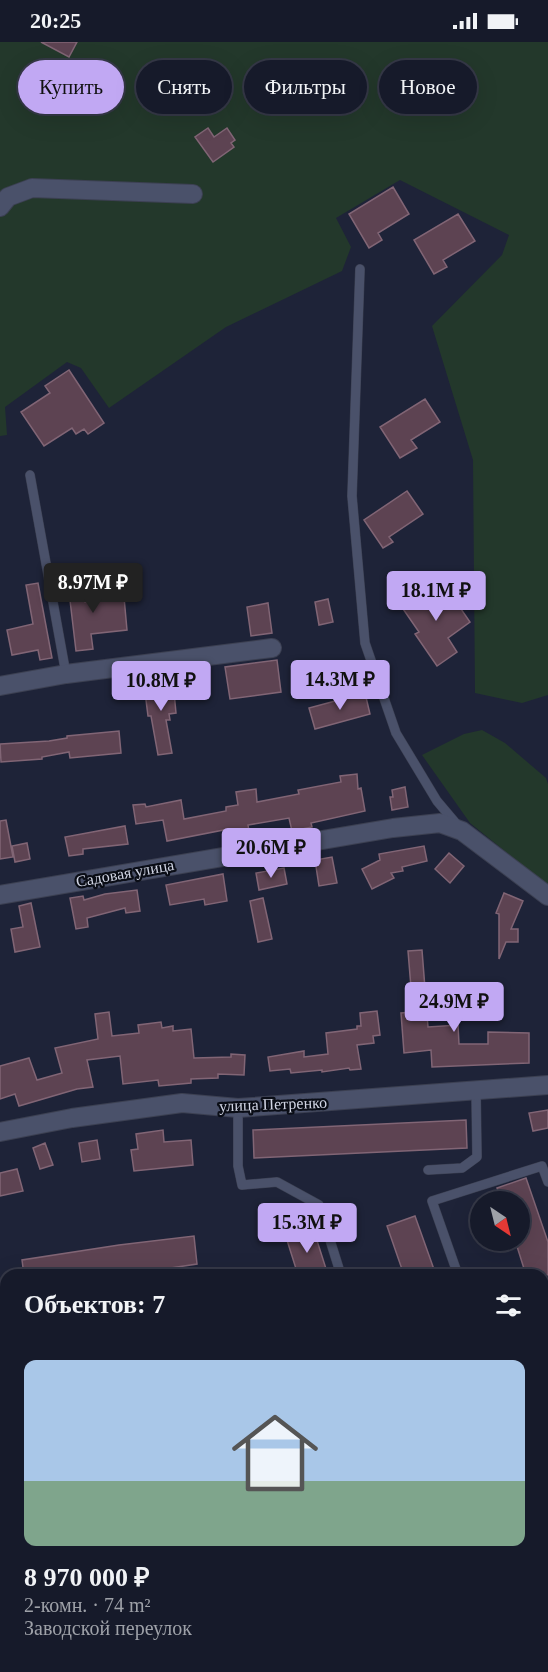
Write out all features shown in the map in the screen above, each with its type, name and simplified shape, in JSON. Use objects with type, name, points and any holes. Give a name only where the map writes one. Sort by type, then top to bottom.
[{"type":"street","points":[[0,207],[8,197],[32,188],[193,194]]},
{"type":"street","points":[[0,686],[66,674],[272,648]]},
{"type":"street","name":"Садовая улица","points":[[0,895],[393,828],[440,823],[462,831],[548,896]]},
{"type":"street","name":"улица Петренко","points":[[0,1132],[72,1118],[182,1103],[237,1108],[548,1085]]},
{"type":"lane","points":[[360,269],[352,495],[365,643],[396,733],[437,801],[462,831]]},
{"type":"lane","points":[[30,475],[66,674]]},
{"type":"lane","points":[[428,1170],[462,1168],[477,1156],[476,1092]]},
{"type":"lane","points":[[237,1108],[238,1166],[242,1185],[277,1182],[319,1205],[339,1269]]},
{"type":"lane","points":[[456,1269],[432,1202],[542,1166],[548,1182]]},
{"type":"green space","points":[[0,42],[548,42],[548,695],[522,703],[475,693],[473,460],[432,326],[502,255],[509,235],[400,180],[336,218],[351,247],[342,271],[226,327],[109,408],[81,368],[67,362],[5,407],[7,435],[0,436]]},
{"type":"green space","points":[[482,730],[505,743],[546,778],[548,784],[548,886],[470,823],[422,755],[464,734]]},
{"type":"building","points":[[41,42],[77,42],[69,57]]},
{"type":"building","points":[[208,128],[214,137],[227,128],[235,140],[231,143],[234,147],[213,162],[195,137]]},
{"type":"building","points":[[393,187],[409,214],[378,233],[382,240],[369,248],[349,214]]},
{"type":"building","points":[[458,214],[475,241],[443,260],[447,267],[434,274],[414,240]]},
{"type":"building","points":[[69,370],[104,423],[88,434],[84,429],[76,434],[72,428],[44,446],[21,412],[50,393],[45,386]]},
{"type":"building","points":[[425,399],[440,422],[411,440],[417,448],[400,458],[380,427]]},
{"type":"building","points":[[407,491],[423,514],[389,537],[393,542],[383,548],[364,520]]},
{"type":"building","points":[[82,573],[85,602],[124,597],[127,630],[91,634],[93,649],[76,651],[67,575]]},
{"type":"building","points":[[38,583],[52,658],[40,660],[38,650],[12,655],[7,630],[33,624],[26,585]]},
{"type":"building","points":[[428,587],[436,599],[448,590],[470,622],[448,638],[457,652],[437,666],[415,634],[419,632],[401,606]]},
{"type":"building","points":[[328,599],[333,622],[319,625],[315,602]]},
{"type":"building","points":[[268,603],[272,633],[251,636],[247,607]]},
{"type":"building","points":[[277,660],[281,692],[230,699],[225,667]]},
{"type":"building","points":[[173,681],[176,713],[169,714],[170,720],[166,720],[172,753],[158,755],[151,716],[148,716],[144,684]]},
{"type":"building","points":[[365,693],[370,714],[315,729],[309,708]]},
{"type":"building","points":[[119,731],[121,753],[70,758],[69,752],[42,757],[42,759],[1,762],[0,744],[49,741],[67,738],[67,736]]},
{"type":"building","points":[[357,774],[358,789],[361,788],[365,811],[311,823],[312,827],[292,831],[289,818],[248,825],[249,831],[229,834],[229,829],[167,841],[163,820],[136,824],[133,805],[145,804],[146,807],[181,800],[184,819],[226,811],[226,807],[238,805],[236,792],[256,789],[257,802],[299,794],[298,790],[341,782],[340,776]]},
{"type":"building","points":[[405,787],[408,807],[392,810],[390,797],[393,797],[392,790]]},
{"type":"building","points":[[6,820],[13,857],[0,859],[0,821]]},
{"type":"building","points":[[125,826],[128,844],[83,849],[83,854],[69,856],[65,837]]},
{"type":"building","points":[[27,843],[30,859],[15,862],[12,846]]},
{"type":"building","points":[[424,846],[427,861],[402,867],[403,871],[391,873],[394,878],[372,889],[362,869],[380,860],[379,854]]},
{"type":"building","points":[[449,853],[464,866],[450,883],[435,869]]},
{"type":"building","points":[[332,857],[337,883],[319,886],[315,860]]},
{"type":"building","points":[[284,868],[287,884],[259,890],[256,873]]},
{"type":"building","points":[[223,874],[227,901],[205,905],[204,899],[170,905],[166,885]]},
{"type":"building","points":[[137,890],[140,911],[126,913],[125,908],[87,918],[88,927],[76,929],[70,898],[83,896],[84,900],[105,894]]},
{"type":"building","points":[[504,893],[523,901],[511,929],[518,929],[518,942],[506,942],[499,959],[499,914],[496,913]]},
{"type":"building","points":[[263,898],[272,939],[258,942],[250,901]]},
{"type":"building","points":[[31,903],[40,947],[15,952],[11,929],[23,927],[19,906]]},
{"type":"building","points":[[422,950],[428,1027],[458,1025],[459,1044],[488,1044],[488,1032],[529,1033],[529,1063],[432,1067],[431,1050],[404,1053],[401,1013],[413,1012],[408,951]]},
{"type":"building","points":[[377,1011],[380,1035],[373,1036],[374,1043],[357,1045],[361,1069],[291,1073],[290,1069],[270,1071],[268,1057],[304,1051],[304,1057],[328,1054],[326,1033],[357,1029],[357,1026],[361,1026],[360,1013]]},
{"type":"building","points":[[109,1012],[112,1036],[139,1033],[138,1025],[161,1022],[162,1028],[173,1026],[173,1031],[191,1029],[194,1058],[231,1057],[231,1054],[245,1055],[244,1075],[218,1074],[218,1078],[191,1079],[191,1083],[159,1086],[158,1080],[123,1084],[120,1056],[87,1060],[93,1087],[77,1089],[19,1106],[15,1094],[0,1099],[0,1066],[29,1058],[37,1080],[62,1073],[55,1048],[98,1039],[95,1014]]},
{"type":"building","points":[[548,1110],[548,1128],[533,1131],[529,1113]]},
{"type":"building","points":[[466,1120],[467,1148],[254,1158],[253,1130]]},
{"type":"building","points":[[163,1130],[164,1142],[191,1140],[193,1165],[134,1171],[131,1150],[138,1149],[136,1134]]},
{"type":"building","points":[[97,1140],[100,1159],[82,1162],[79,1143]]},
{"type":"building","points":[[45,1143],[53,1165],[40,1169],[33,1148]]},
{"type":"building","points":[[17,1169],[23,1191],[0,1196],[0,1173]]},
{"type":"building","points":[[526,1178],[548,1242],[548,1269],[524,1269],[518,1251],[530,1251],[530,1191],[498,1191],[497,1188]]},
{"type":"building","points":[[415,1216],[434,1269],[402,1269],[387,1226]]},
{"type":"building","points":[[313,1228],[326,1269],[296,1269],[286,1237]]},
{"type":"building","points":[[194,1236],[197,1264],[164,1269],[23,1269],[22,1260]]}]
